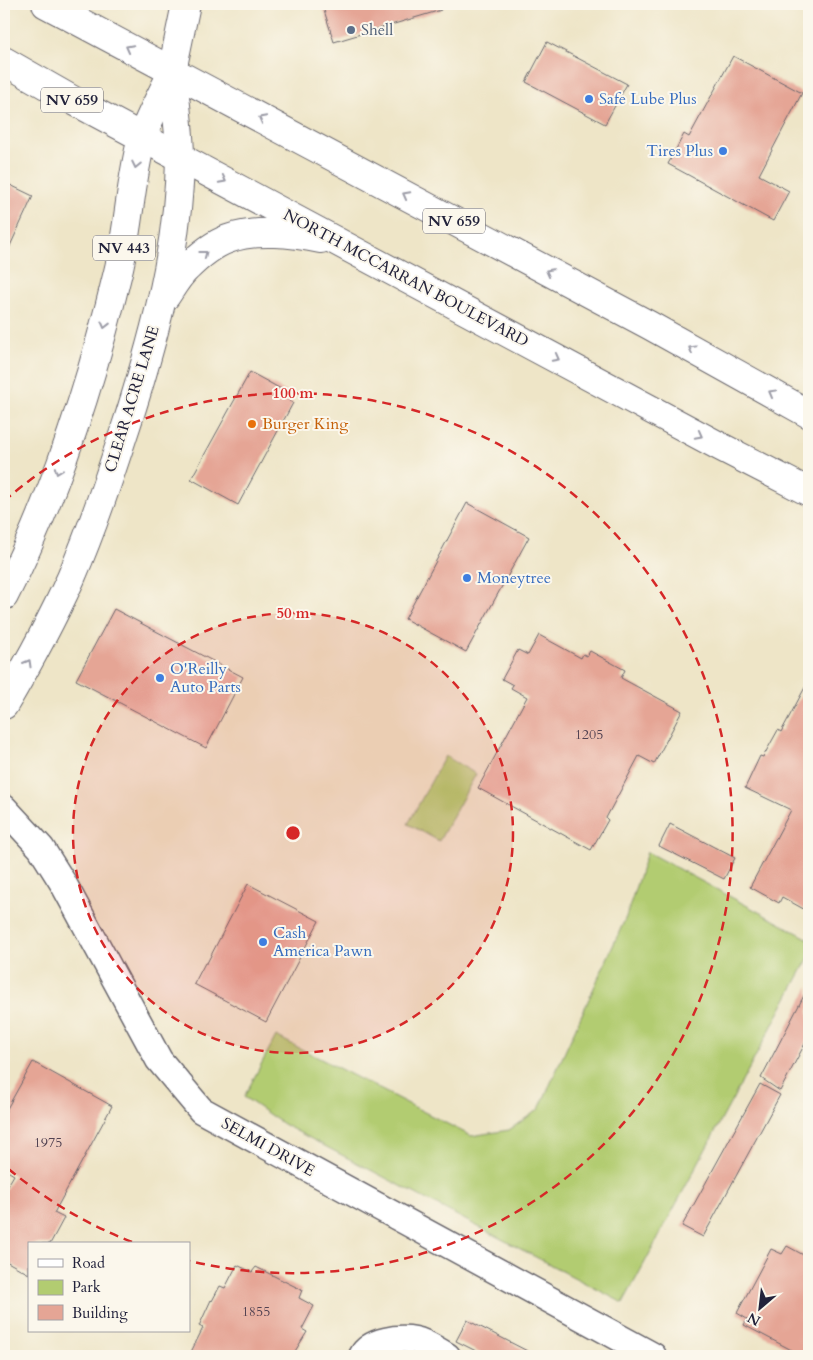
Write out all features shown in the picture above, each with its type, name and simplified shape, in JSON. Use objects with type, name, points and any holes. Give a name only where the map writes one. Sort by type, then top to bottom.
[{"type":"main road","name":"NV 659","points":[[46,4],[649,325],[809,414]]},
{"type":"main road","name":"CLEAR ACRE LANE","points":[[4,596],[19,567],[48,498],[75,426],[102,340],[122,257],[132,187],[142,137],[172,71],[186,4]]},
{"type":"main road","name":"NORTH MCCARRAN BOULEVARD","points":[[4,61],[76,102],[721,447],[809,492]]},
{"type":"main road","name":"CLEAR ACRE LANE","points":[[4,705],[47,629],[72,576],[142,374],[161,303],[175,222],[180,157],[172,71]]},
{"type":"main road","points":[[161,303],[185,269],[210,249],[228,239],[264,232],[301,235],[344,244]]},
{"type":"street","name":"SELMI DRIVE","points":[[4,808],[41,848],[63,883],[159,1060],[201,1110],[653,1356]]},
{"type":"street","points":[[362,1356],[364,1352],[384,1340],[416,1340],[447,1356]]},
{"type":"green space","points":[[445,756],[476,774],[439,841],[408,824]]},
{"type":"green space","points":[[647,852],[809,939],[809,957],[623,1303],[283,1124],[244,1097],[276,1036],[471,1136],[509,1130],[539,1109],[626,917]]},
{"type":"building","name":"Shell","points":[[322,4],[440,4],[441,10],[334,42]]},
{"type":"building","name":"Safe Lube Plus","points":[[547,42],[627,84],[605,124],[526,82]]},
{"type":"building","name":"Tires Plus","points":[[733,56],[802,93],[759,175],[789,191],[773,221],[668,164],[684,134],[689,137]]},
{"type":"building","points":[[4,182],[33,196],[4,259]]},
{"type":"building","name":"Burger King","points":[[250,372],[292,395],[289,401],[293,403],[238,505],[191,479]]},
{"type":"building","name":"Moneytree","points":[[467,503],[529,537],[466,652],[405,619]]},
{"type":"building","name":"O'Reilly Auto Parts","points":[[114,609],[243,677],[206,748],[76,680]]},
{"type":"building","points":[[539,635],[581,658],[583,654],[587,656],[590,651],[625,670],[621,678],[682,711],[654,764],[639,756],[591,850],[478,788],[527,697],[511,688],[513,685],[502,679],[518,650],[528,655]]},
{"type":"building","points":[[809,680],[809,912],[782,897],[779,903],[750,887],[791,810],[745,788],[760,756],[763,757],[778,730],[781,732]]},
{"type":"building","points":[[670,824],[735,858],[724,879],[659,846]]},
{"type":"building","name":"Cash America Pawn","points":[[248,884],[319,921],[266,1022],[194,984]]},
{"type":"building","points":[[809,986],[809,1036],[780,1091],[761,1078]]},
{"type":"building","points":[[33,1062],[112,1106],[54,1213],[64,1218],[51,1242],[28,1242],[28,1273],[4,1260],[4,1192],[14,1175],[4,1169],[4,1114]]},
{"type":"building","points":[[760,1084],[780,1095],[703,1237],[682,1226]]},
{"type":"building","points":[[787,1246],[809,1258],[809,1356],[803,1356],[744,1325],[747,1319],[737,1313],[771,1249],[782,1254]]},
{"type":"building","points":[[237,1265],[252,1272],[256,1267],[302,1290],[299,1298],[314,1306],[302,1329],[307,1332],[292,1356],[189,1356],[203,1328],[199,1326],[211,1300],[220,1286],[225,1288]]},
{"type":"building","points":[[467,1320],[537,1356],[486,1356],[456,1341]]},
{"type":"place","name":"Shell","points":[[351,30]]},
{"type":"place","name":"Safe Lube Plus","points":[[589,99]]},
{"type":"place","name":"Tires Plus","points":[[723,151]]},
{"type":"place","name":"Burger King","points":[[252,424]]},
{"type":"place","name":"Moneytree","points":[[467,578]]},
{"type":"place","name":"O'Reilly Auto Parts","points":[[160,678]]},
{"type":"place","name":"Cash America Pawn","points":[[263,942]]}]
